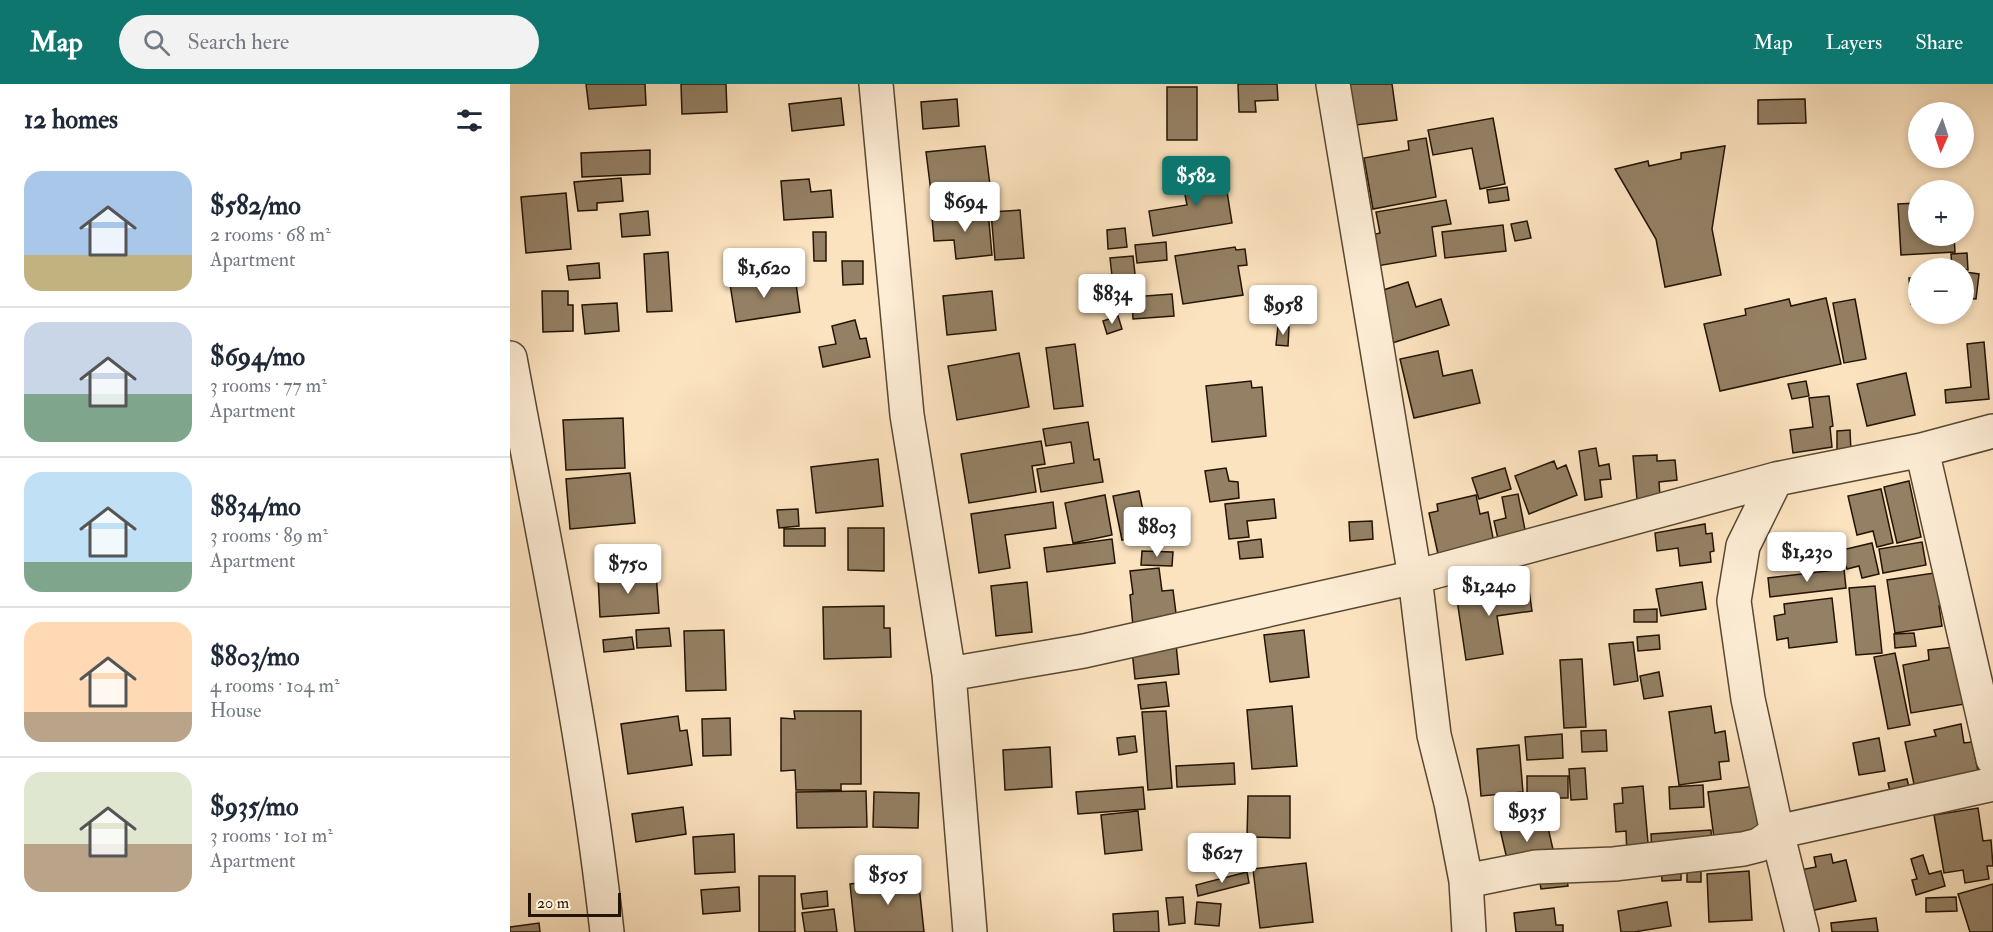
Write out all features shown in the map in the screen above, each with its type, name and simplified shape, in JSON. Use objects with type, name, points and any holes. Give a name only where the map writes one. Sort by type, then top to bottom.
[{"type":"street","points":[[876,84],[907,415],[949,674],[970,932]]},
{"type":"street","points":[[1333,84],[1415,577],[1434,735],[1451,803],[1466,881],[1469,932]]},
{"type":"street","points":[[510,358],[577,721],[598,852],[607,932]]},
{"type":"street","points":[[949,674],[1084,651],[1415,577],[1776,479],[1922,450],[1993,431]]},
{"type":"street","points":[[1922,450],[1993,759]]},
{"type":"street","points":[[1776,479],[1743,546],[1734,601],[1748,699],[1802,932]]},
{"type":"street","points":[[1466,881],[1536,867],[1614,864],[1743,849],[1760,845],[1777,832],[1993,784]]},
{"type":"building","points":[[586,84],[645,84],[646,105],[589,109]]},
{"type":"building","points":[[681,84],[726,84],[727,112],[682,114]]},
{"type":"building","points":[[1238,84],[1277,84],[1278,100],[1255,101],[1256,112],[1239,112]]},
{"type":"building","points":[[1350,84],[1392,84],[1397,120],[1356,125]]},
{"type":"building","points":[[1167,87],[1197,87],[1197,140],[1167,140]]},
{"type":"building","points":[[841,98],[844,125],[792,131],[789,104]]},
{"type":"building","points":[[957,99],[959,126],[923,129],[921,102]]},
{"type":"building","points":[[1805,99],[1806,123],[1758,124],[1758,100]]},
{"type":"building","points":[[1493,118],[1505,184],[1480,189],[1472,148],[1433,155],[1428,130]]},
{"type":"building","points":[[1426,138],[1436,197],[1373,209],[1364,158],[1409,150],[1408,141]]},
{"type":"building","points":[[985,146],[990,185],[931,192],[926,152]]},
{"type":"building","points":[[1725,146],[1712,229],[1721,275],[1665,287],[1656,239],[1615,169],[1648,161],[1649,166],[1681,159],[1681,153]]},
{"type":"building","points":[[650,150],[650,174],[582,177],[581,153]]},
{"type":"building","points":[[1224,173],[1232,223],[1153,236],[1149,211],[1187,205],[1182,179]]},
{"type":"building","points":[[621,178],[623,201],[597,203],[597,210],[578,211],[574,182]]},
{"type":"building","points":[[809,179],[811,192],[831,190],[833,217],[784,220],[781,181]]},
{"type":"building","points":[[1507,187],[1509,200],[1489,203],[1487,190]]},
{"type":"building","points":[[566,193],[571,249],[526,253],[521,197]]},
{"type":"building","points":[[1446,200],[1451,224],[1432,227],[1436,256],[1377,266],[1372,235],[1380,233],[1376,212]]},
{"type":"building","points":[[1898,204],[1908,204],[1908,246],[1955,246],[1955,252],[1901,255]]},
{"type":"building","points":[[1020,210],[1024,258],[995,260],[991,212]]},
{"type":"building","points":[[648,211],[650,235],[622,237],[620,214]]},
{"type":"building","points":[[988,211],[992,255],[956,259],[954,240],[934,241],[932,217]]},
{"type":"building","points":[[1527,221],[1531,238],[1515,241],[1511,224]]},
{"type":"building","points":[[1503,225],[1506,251],[1445,258],[1442,232]]},
{"type":"building","points":[[1125,228],[1127,247],[1108,249],[1107,230]]},
{"type":"building","points":[[813,232],[826,232],[826,261],[814,261]]},
{"type":"building","points":[[1166,242],[1167,260],[1137,263],[1135,245]]},
{"type":"building","points":[[1235,247],[1236,250],[1245,249],[1247,265],[1238,266],[1243,295],[1183,304],[1175,256]]},
{"type":"building","points":[[668,252],[672,311],[647,312],[644,254]]},
{"type":"building","points":[[1967,253],[1967,258],[1951,258],[1951,254]]},
{"type":"building","points":[[1133,256],[1137,292],[1114,294],[1110,258]]},
{"type":"building","points":[[842,261],[863,261],[863,284],[843,285]]},
{"type":"building","points":[[599,263],[600,278],[569,280],[567,266]]},
{"type":"building","points":[[1974,273],[1979,274],[1976,299],[1974,299]]},
{"type":"building","points":[[785,276],[787,285],[796,284],[800,312],[736,322],[730,284]]},
{"type":"building","points":[[1408,282],[1416,307],[1441,299],[1449,325],[1389,344],[1374,293]]},
{"type":"building","points":[[542,291],[568,291],[568,305],[573,305],[573,331],[543,332]]},
{"type":"building","points":[[992,291],[996,330],[947,335],[943,296]]},
{"type":"building","points":[[1172,294],[1174,316],[1133,319],[1132,297]]},
{"type":"building","points":[[1826,298],[1841,364],[1720,391],[1704,324],[1746,315],[1745,309],[1789,299],[1791,306]]},
{"type":"building","points":[[1855,299],[1866,359],[1844,363],[1833,303]]},
{"type":"building","points":[[617,303],[619,331],[585,334],[582,305]]},
{"type":"building","points":[[1118,316],[1122,329],[1107,334],[1103,321]]},
{"type":"building","points":[[855,320],[860,339],[866,338],[870,357],[823,367],[819,347],[836,344],[832,326]]},
{"type":"building","points":[[1278,326],[1289,327],[1288,346],[1276,345]]},
{"type":"building","points":[[1984,342],[1989,399],[1946,403],[1945,390],[1971,387],[1967,344]]},
{"type":"building","points":[[1075,344],[1083,406],[1054,409],[1046,348]]},
{"type":"building","points":[[1438,351],[1443,376],[1472,370],[1480,403],[1414,418],[1400,359]]},
{"type":"building","points":[[1019,353],[1029,407],[957,420],[948,366]]},
{"type":"building","points":[[1906,373],[1915,415],[1867,426],[1857,384]]},
{"type":"building","points":[[1251,381],[1252,388],[1262,387],[1266,436],[1212,442],[1206,386]]},
{"type":"building","points":[[1806,381],[1809,396],[1792,399],[1788,384]]},
{"type":"building","points":[[1829,396],[1833,426],[1830,427],[1832,447],[1793,453],[1790,430],[1813,427],[1809,398]]},
{"type":"building","points":[[623,418],[625,468],[566,470],[563,420]]},
{"type":"building","points":[[1088,422],[1094,460],[1099,459],[1103,482],[1041,492],[1037,469],[1074,463],[1071,442],[1046,446],[1043,429]]},
{"type":"building","points":[[1850,430],[1851,453],[1837,453],[1837,431]]},
{"type":"building","points":[[1041,441],[1045,464],[1032,466],[1036,492],[969,503],[961,454]]},
{"type":"building","points":[[1596,448],[1599,466],[1609,464],[1611,479],[1600,480],[1602,497],[1585,500],[1579,451]]},
{"type":"building","points":[[1657,455],[1657,461],[1675,460],[1677,480],[1659,482],[1660,497],[1637,499],[1633,456]]},
{"type":"building","points":[[878,459],[883,506],[816,513],[811,467]]},
{"type":"building","points":[[1554,461],[1557,469],[1566,465],[1577,495],[1529,514],[1515,476]]},
{"type":"building","points":[[1226,468],[1229,481],[1238,482],[1239,498],[1210,502],[1205,471]]},
{"type":"building","points":[[1505,468],[1511,489],[1479,499],[1472,478]]},
{"type":"building","points":[[630,473],[635,523],[570,529],[566,479]]},
{"type":"building","points":[[1909,481],[1921,537],[1897,543],[1884,487]]},
{"type":"building","points":[[1881,489],[1893,543],[1877,547],[1873,531],[1857,535],[1848,496]]},
{"type":"building","points":[[1139,491],[1148,535],[1122,540],[1113,496]]},
{"type":"building","points":[[1518,494],[1526,535],[1498,539],[1494,521],[1506,518],[1502,497]]},
{"type":"building","points":[[1105,495],[1112,535],[1073,543],[1065,503]]},
{"type":"building","points":[[1476,495],[1480,514],[1488,512],[1494,543],[1438,554],[1429,513],[1438,511],[1437,504]]},
{"type":"building","points":[[1274,499],[1276,518],[1247,521],[1249,537],[1229,539],[1225,504]]},
{"type":"building","points":[[1053,502],[1056,528],[1005,535],[1010,568],[979,573],[971,514]]},
{"type":"building","points":[[798,509],[799,526],[779,528],[777,510]]},
{"type":"building","points":[[1372,521],[1373,539],[1350,541],[1349,522]]},
{"type":"building","points":[[1705,524],[1706,534],[1712,533],[1714,551],[1710,552],[1711,562],[1680,566],[1678,548],[1657,551],[1655,533]]},
{"type":"building","points":[[825,528],[825,546],[784,546],[784,529]]},
{"type":"building","points":[[848,528],[884,528],[884,571],[848,570]]},
{"type":"building","points":[[1112,539],[1115,563],[1047,572],[1044,548]]},
{"type":"building","points":[[1261,539],[1263,557],[1240,559],[1238,542]]},
{"type":"building","points":[[1922,542],[1926,565],[1883,573],[1879,549]]},
{"type":"building","points":[[1872,543],[1879,574],[1862,578],[1859,566],[1847,569],[1842,550]]},
{"type":"building","points":[[1142,551],[1173,552],[1172,566],[1141,565]]},
{"type":"building","points":[[1159,568],[1162,591],[1173,590],[1177,621],[1133,626],[1130,571]]},
{"type":"building","points":[[1844,569],[1846,588],[1770,597],[1768,578]]},
{"type":"building","points":[[656,573],[659,613],[600,617],[598,576]]},
{"type":"building","points":[[1934,573],[1937,589],[1945,587],[1948,605],[1939,606],[1942,626],[1895,633],[1887,580]]},
{"type":"building","points":[[1027,582],[1032,632],[996,636],[991,586]]},
{"type":"building","points":[[1702,582],[1706,609],[1661,616],[1656,589]]},
{"type":"building","points":[[1528,583],[1532,611],[1497,616],[1503,654],[1466,660],[1456,593]]},
{"type":"building","points":[[1875,586],[1882,653],[1856,655],[1849,588]]},
{"type":"building","points":[[1832,598],[1837,642],[1789,648],[1788,638],[1777,640],[1774,616],[1785,614],[1784,604]]},
{"type":"building","points":[[884,606],[884,628],[890,628],[891,657],[824,659],[823,607]]},
{"type":"building","points":[[1657,609],[1657,622],[1634,622],[1634,610]]},
{"type":"building","points":[[669,628],[671,646],[637,648],[636,630]]},
{"type":"building","points":[[724,630],[726,690],[686,691],[684,631]]},
{"type":"building","points":[[1304,630],[1309,677],[1270,682],[1264,635]]},
{"type":"building","points":[[1914,633],[1916,646],[1895,648],[1894,634]]},
{"type":"building","points":[[1659,635],[1660,649],[1638,651],[1637,637]]},
{"type":"building","points":[[632,637],[634,649],[604,652],[603,640]]},
{"type":"building","points":[[1633,642],[1638,681],[1614,685],[1609,644]]},
{"type":"building","points":[[1176,644],[1179,674],[1135,679],[1132,650]]},
{"type":"building","points":[[1954,647],[1971,703],[1911,713],[1903,665],[1929,660],[1928,650]]},
{"type":"building","points":[[1895,653],[1910,725],[1888,729],[1874,657]]},
{"type":"building","points":[[1582,659],[1586,727],[1564,728],[1560,660]]},
{"type":"building","points":[[1659,672],[1663,696],[1644,699],[1640,676]]},
{"type":"building","points":[[1166,682],[1169,706],[1141,709],[1138,685]]},
{"type":"building","points":[[1292,706],[1297,766],[1252,769],[1247,710]]},
{"type":"building","points":[[1711,706],[1715,733],[1725,731],[1729,761],[1719,762],[1721,779],[1679,785],[1669,712]]},
{"type":"building","points":[[794,711],[861,711],[861,784],[841,784],[841,790],[796,790],[795,770],[781,771],[781,718],[795,719]]},
{"type":"building","points":[[1166,711],[1172,788],[1148,790],[1142,712]]},
{"type":"building","points":[[678,716],[680,731],[687,730],[692,765],[628,774],[621,724]]},
{"type":"building","points":[[730,718],[731,755],[703,756],[702,719]]},
{"type":"building","points":[[1961,724],[1964,743],[1972,742],[1978,771],[1971,772],[1973,786],[1917,798],[1905,742],[1936,736],[1934,730]]},
{"type":"building","points":[[1606,730],[1607,751],[1582,752],[1581,731]]},
{"type":"building","points":[[1562,734],[1563,758],[1527,760],[1525,737]]},
{"type":"building","points":[[1135,736],[1137,752],[1119,755],[1117,738]]},
{"type":"building","points":[[1879,738],[1885,771],[1859,775],[1853,743]]},
{"type":"building","points":[[1519,745],[1523,792],[1481,796],[1477,749]]},
{"type":"building","points":[[1050,747],[1052,787],[1005,790],[1003,750]]},
{"type":"building","points":[[1234,763],[1235,784],[1177,787],[1176,766]]},
{"type":"building","points":[[1585,768],[1587,799],[1571,800],[1569,769]]},
{"type":"building","points":[[1527,776],[1568,776],[1568,798],[1527,798]]},
{"type":"building","points":[[1907,779],[1912,800],[1893,804],[1888,783]]},
{"type":"building","points":[[1703,785],[1704,807],[1670,809],[1669,787]]},
{"type":"building","points":[[1643,786],[1649,854],[1627,856],[1626,831],[1616,832],[1614,804],[1623,803],[1622,788]]},
{"type":"building","points":[[1757,786],[1763,832],[1714,838],[1708,792]]},
{"type":"building","points":[[1143,787],[1145,809],[1078,814],[1076,792]]},
{"type":"building","points":[[866,791],[867,827],[797,828],[796,792]]},
{"type":"building","points":[[874,792],[919,793],[918,828],[873,827]]},
{"type":"building","points":[[1248,796],[1290,796],[1290,838],[1247,837]]},
{"type":"building","points":[[683,807],[686,834],[636,842],[632,814]]},
{"type":"building","points":[[1978,808],[1983,841],[1991,840],[1993,866],[1987,866],[1989,879],[1965,883],[1963,870],[1944,873],[1934,815]]},
{"type":"building","points":[[1138,811],[1142,850],[1105,854],[1101,815]]},
{"type":"building","points":[[1546,819],[1555,858],[1509,868],[1500,829]]},
{"type":"building","points":[[1711,830],[1712,850],[1652,854],[1651,834]]},
{"type":"building","points":[[734,834],[735,872],[695,874],[693,837]]},
{"type":"building","points":[[1831,854],[1833,863],[1846,860],[1856,901],[1810,911],[1800,870],[1816,867],[1814,857]]},
{"type":"building","points":[[1923,855],[1929,874],[1941,871],[1945,886],[1916,895],[1912,880],[1917,879],[1911,859]]},
{"type":"building","points":[[1306,863],[1313,922],[1260,928],[1253,869]]},
{"type":"building","points":[[1687,863],[1701,863],[1701,882],[1687,882]]},
{"type":"building","points":[[1681,865],[1681,880],[1662,881],[1661,866]]},
{"type":"building","points":[[1749,871],[1752,920],[1709,922],[1707,874]]},
{"type":"building","points":[[1247,872],[1249,883],[1198,896],[1196,885]]},
{"type":"building","points":[[1566,874],[1568,886],[1541,889],[1539,877]]},
{"type":"building","points":[[759,876],[795,876],[795,932],[759,932]]},
{"type":"building","points":[[918,876],[924,932],[855,932],[850,884]]},
{"type":"building","points":[[1993,884],[1993,932],[1970,932],[1958,894]]},
{"type":"building","points":[[739,887],[740,911],[703,914],[701,890]]},
{"type":"building","points":[[827,891],[828,906],[803,909],[801,894]]},
{"type":"building","points":[[1183,897],[1185,923],[1169,925],[1166,898]]},
{"type":"building","points":[[1956,897],[1957,911],[1926,912],[1926,898]]},
{"type":"building","points":[[1197,902],[1221,904],[1219,926],[1195,924]]},
{"type":"building","points":[[1667,902],[1671,926],[1621,932],[1618,911]]},
{"type":"building","points":[[1554,908],[1556,925],[1563,925],[1563,932],[1516,932],[1514,913]]},
{"type":"building","points":[[834,909],[837,932],[805,932],[802,913]]},
{"type":"building","points":[[1158,911],[1159,932],[1114,932],[1113,914]]},
{"type":"building","points":[[1876,918],[1878,932],[1832,932],[1831,923]]},
{"type":"building","points":[[539,923],[540,932],[510,932],[510,927]]}]
